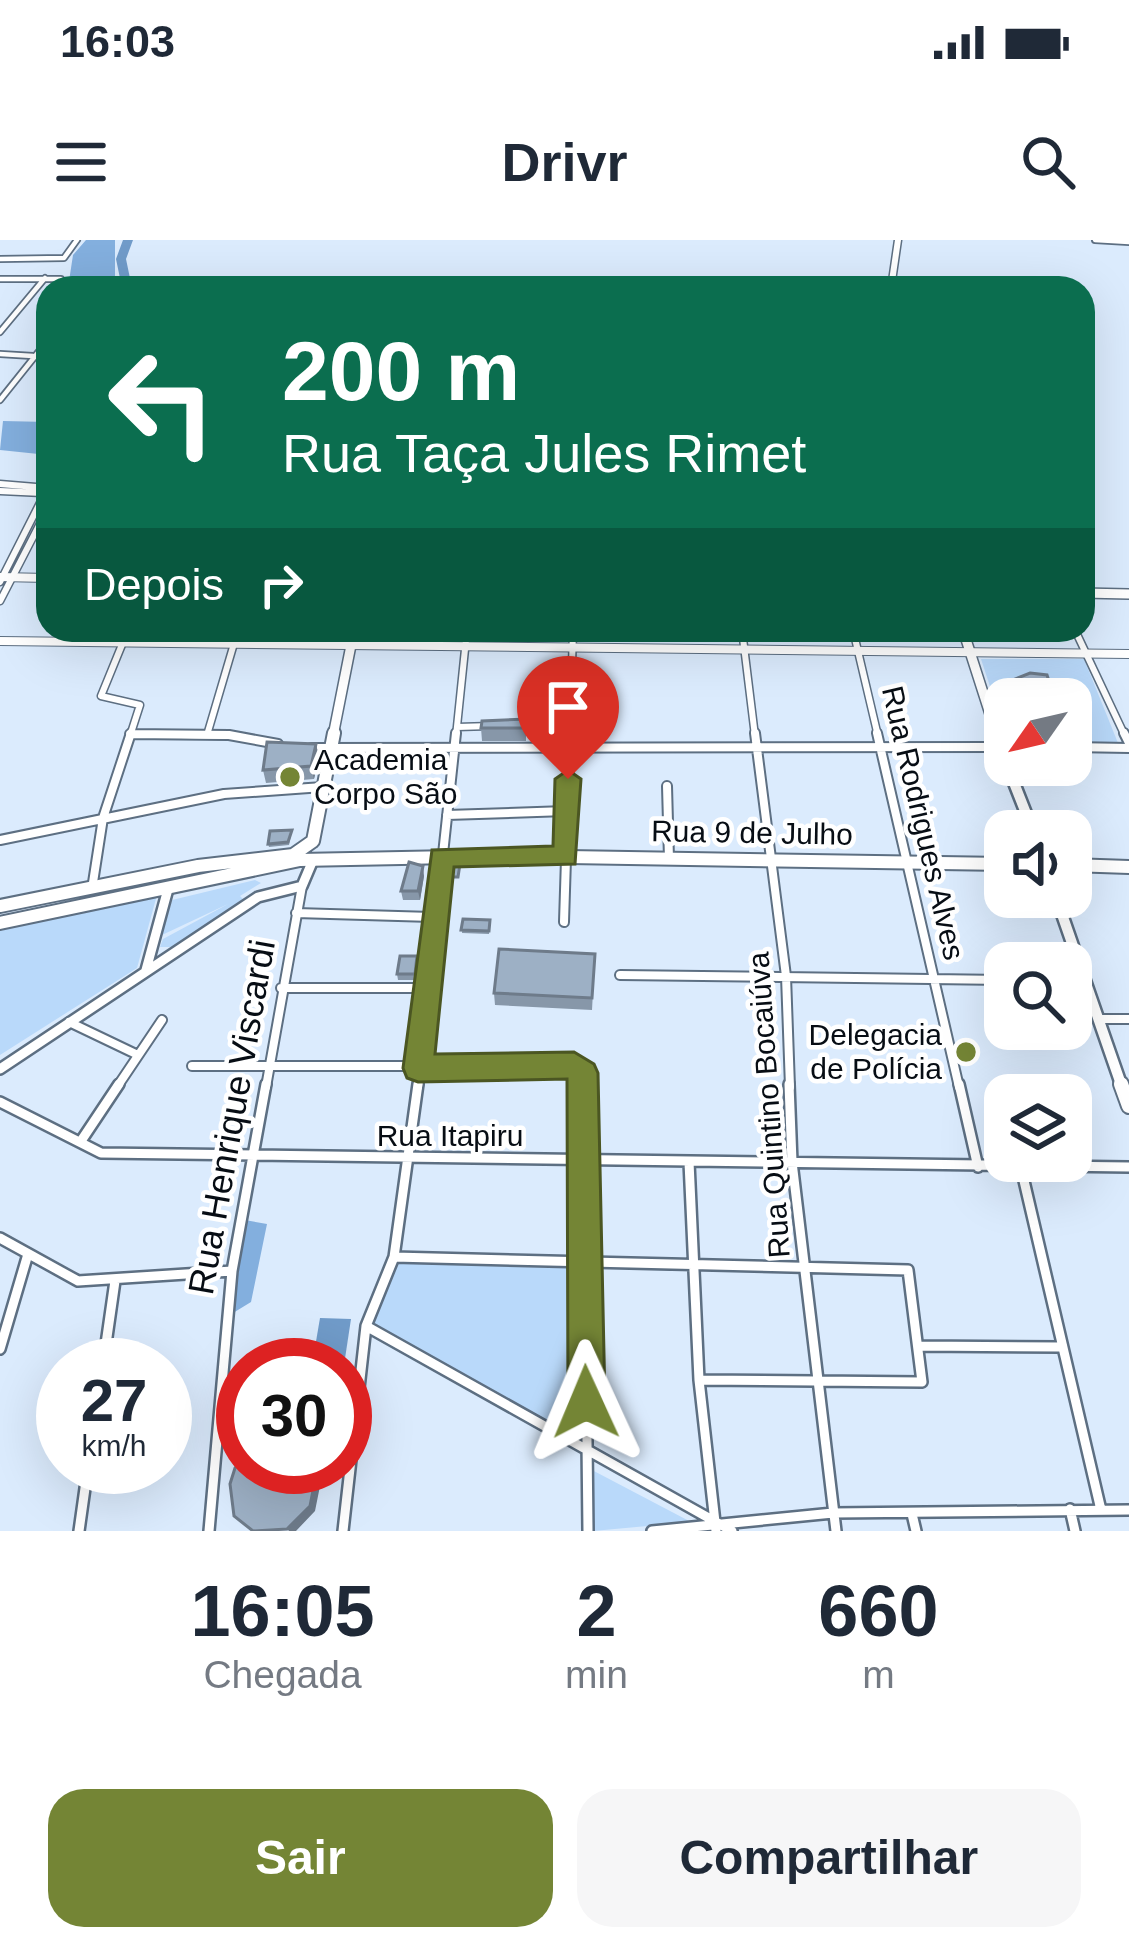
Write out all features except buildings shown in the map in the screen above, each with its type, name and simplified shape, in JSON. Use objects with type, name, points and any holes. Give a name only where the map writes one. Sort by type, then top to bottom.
[{"type":"main road","points":[[889,276],[894,240]]},
{"type":"main road","points":[[1095,593],[1129,594]]},
{"type":"main road","points":[[323,787],[352,642]]},
{"type":"main road","points":[[968,642],[984,689]]},
{"type":"main road","name":"Rua 9 de Julho","points":[[307,861],[323,787]]},
{"type":"main road","name":"Rua 9 de Julho","points":[[0,906],[245,859],[566,857],[984,864]]},
{"type":"main road","points":[[168,889],[176,878],[245,859]]},
{"type":"main road","name":"Rua 9 de Julho","points":[[0,923],[307,861]]},
{"type":"main road","points":[[1092,866],[1129,867]]},
{"type":"main road","points":[[1092,1006],[1129,1106]]},
{"type":"street","points":[[0,259],[61,259],[77,240]]},
{"type":"street","points":[[1095,240],[1129,242]]},
{"type":"street","points":[[0,278],[36,278]]},
{"type":"street","points":[[0,332],[36,289]]},
{"type":"street","points":[[0,354],[34,356]]},
{"type":"street","points":[[0,400],[36,354]]},
{"type":"street","points":[[0,488],[36,494]]},
{"type":"street","points":[[0,601],[4,578],[36,519]]},
{"type":"street","points":[[4,578],[36,578]]},
{"type":"street","points":[[0,641],[36,642]]},
{"type":"street","points":[[41,642],[1129,654]]},
{"type":"street","points":[[207,735],[234,642]]},
{"type":"street","points":[[343,1531],[366,1326],[394,1257],[410,1160],[432,916],[465,642]]},
{"type":"street","points":[[564,922],[573,642]]},
{"type":"street","name":"Rua Quintino Bocaiúva","points":[[743,642],[786,976],[792,1162],[836,1531]]},
{"type":"street","name":"Rua Rodrigues Alves","points":[[855,642],[978,1167]]},
{"type":"street","points":[[1080,642],[1129,745],[1092,746]]},
{"type":"street","points":[[92,889],[104,818],[140,708],[139,703],[101,696],[122,644]]},
{"type":"street","points":[[457,727],[571,723]]},
{"type":"street","points":[[130,734],[207,735],[330,750],[453,752],[984,747]]},
{"type":"street","points":[[667,786],[669,859]]},
{"type":"street","points":[[0,840],[224,794],[323,787]]},
{"type":"street","points":[[447,814],[566,811]]},
{"type":"street","name":"Rua Henrique Viscardi","points":[[209,1531],[232,1271],[307,861]]},
{"type":"street","points":[[0,1070],[258,897],[302,886]]},
{"type":"street","points":[[145,973],[168,889]]},
{"type":"street","points":[[296,913],[432,916]]},
{"type":"street","points":[[152,945],[157,953],[172,954]]},
{"type":"street","points":[[620,975],[984,979]]},
{"type":"street","points":[[281,988],[426,988]]},
{"type":"street","points":[[1099,1019],[1129,1019]]},
{"type":"street","points":[[81,1141],[162,1020]]},
{"type":"street","points":[[68,1022],[138,1055]]},
{"type":"street","points":[[191,1066],[574,1066],[583,1073],[588,1531]]},
{"type":"street","name":"Rua Itapiru","points":[[0,1102],[101,1153],[249,1159],[984,1167]]},
{"type":"street","points":[[689,1162],[698,1381],[716,1527]]},
{"type":"street","name":"Rua Itapiru","points":[[1092,1167],[1129,1167]]},
{"type":"street","points":[[1024,1182],[1101,1510]]},
{"type":"street","points":[[0,1238],[78,1281],[232,1271]]},
{"type":"street","points":[[0,1348],[28,1254]]},
{"type":"street","points":[[394,1257],[908,1270],[922,1382],[698,1381]]},
{"type":"street","points":[[107,1338],[115,1281]]},
{"type":"street","points":[[366,1326],[716,1527],[732,1531]]},
{"type":"street","points":[[918,1346],[1060,1347]]},
{"type":"street","points":[[79,1531],[84,1494]]},
{"type":"street","points":[[1070,1509],[1075,1531]]},
{"type":"street","points":[[652,1531],[833,1513],[1129,1510]]},
{"type":"street","points":[[912,1514],[916,1531]]},
{"type":"shaded area","points":[[86,240],[115,240],[115,276],[70,276],[73,255]]},
{"type":"shaded area","points":[[3,421],[36,422],[36,454],[0,450]]},
{"type":"shaded area","points":[[981,659],[1084,659],[1092,678],[987,678]]},
{"type":"shaded area","points":[[1092,679],[1118,743],[1092,742]]},
{"type":"shaded area","points":[[255,880],[261,883],[240,896],[245,901],[177,947],[160,947],[163,939],[228,904],[162,935],[172,900]]},
{"type":"shaded area","points":[[157,895],[137,968],[0,1055],[0,928]]},
{"type":"shaded area","points":[[245,1220],[267,1224],[251,1302],[233,1313]]},
{"type":"shaded area","points":[[395,1258],[582,1262],[586,1445],[367,1323]]},
{"type":"shaded area","points":[[320,1318],[351,1319],[348,1338],[317,1338]]},
{"type":"shaded area","points":[[592,1470],[691,1522],[593,1531]]},
{"type":"waterway","points":[[125,276],[121,259],[128,240]]},
{"type":"place","name":"Academia Corpo São","points":[[290,777]]},
{"type":"place","name":"Delegacia de Polícia","points":[[966,1052]]},
{"type":"route","points":[[568,779],[566,857],[442,857],[418,1068],[574,1066],[583,1073],[586,1402]]}]
